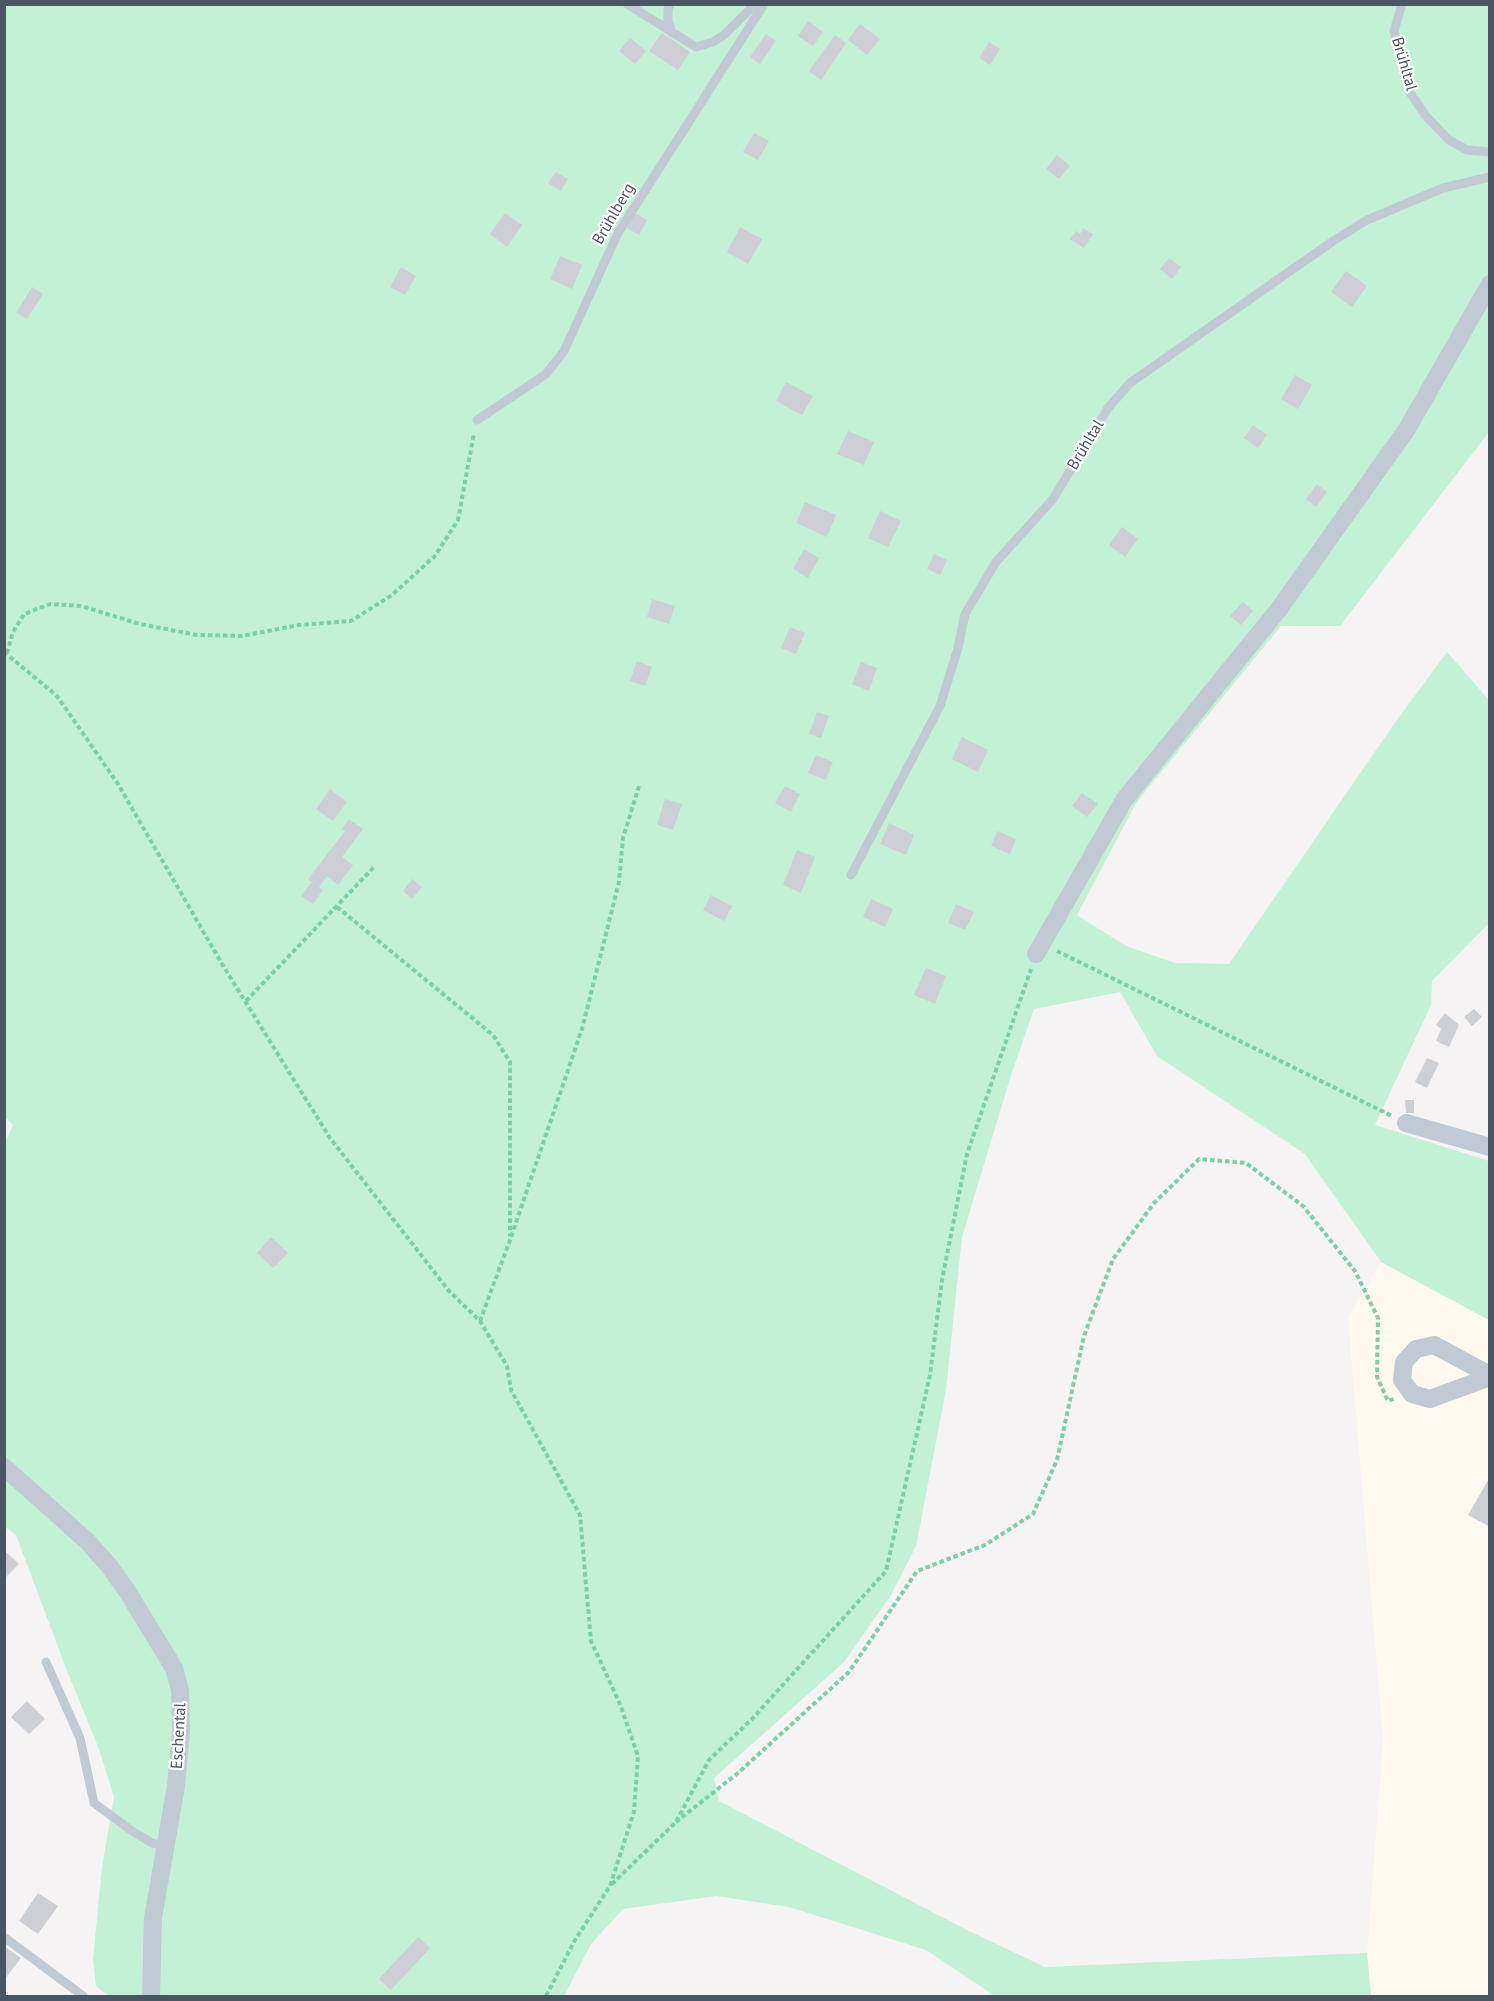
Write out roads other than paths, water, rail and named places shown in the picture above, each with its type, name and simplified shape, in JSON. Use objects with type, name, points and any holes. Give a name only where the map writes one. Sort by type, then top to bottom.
[{"type":"street","points":[[1039,949],[1124,800],[1279,609],[1407,429],[1490,284]]},
{"type":"street","points":[[1406,1123],[1490,1148]]},
{"type":"street","points":[[1434,1345],[1490,1376],[1430,1399],[1412,1394],[1402,1380],[1404,1362],[1416,1349],[1434,1345]]},
{"type":"street","name":"Eschental","points":[[4,1467],[87,1541],[110,1567],[128,1591],[174,1668],[180,1690],[181,1731],[176,1786],[153,1918],[151,1996]]},
{"type":"lane","points":[[627,4],[696,47],[713,42],[724,35],[754,4]]},
{"type":"lane","points":[[670,4],[668,21],[672,33]]},
{"type":"lane","name":"Brühlberg","points":[[477,420],[546,374],[564,351],[618,233],[764,4]]},
{"type":"lane","name":"Brühltal","points":[[1402,4],[1395,31],[1409,91],[1425,115],[1449,140],[1467,150],[1490,152]]},
{"type":"lane","name":"Brühltal","points":[[851,875],[940,706],[958,648],[965,614],[996,562],[1053,499],[1108,408],[1130,383],[1333,241],[1367,220],[1443,188],[1490,177]]},
{"type":"lane","points":[[46,1662],[80,1738],[94,1803],[132,1831],[164,1846]]},
{"type":"lane","points":[[4,1937],[84,1996]]}]
